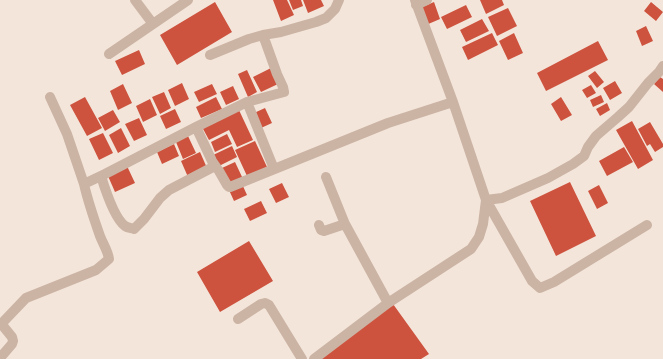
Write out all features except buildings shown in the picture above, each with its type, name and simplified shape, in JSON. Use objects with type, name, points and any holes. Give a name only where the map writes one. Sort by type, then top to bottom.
[{"type":"street","points":[[135,0],[152,24]]},
{"type":"street","points":[[109,54],[188,0]]},
{"type":"street","points":[[210,55],[263,34],[281,32],[326,18],[336,9],[339,0]]},
{"type":"street","points":[[427,0],[415,2],[486,200],[532,281],[540,288],[554,282],[647,225]]},
{"type":"street","points":[[84,184],[196,126],[247,102],[284,92],[276,74],[263,34]]},
{"type":"street","points":[[486,200],[502,198],[548,178],[584,156],[588,147],[596,136],[629,107],[663,66]]},
{"type":"street","points":[[0,358],[13,341],[12,337],[3,326],[3,322],[5,318],[26,298],[96,270],[109,259],[93,216],[67,134],[50,98]]},
{"type":"street","points":[[247,102],[274,169]]},
{"type":"street","points":[[196,126],[215,166],[229,187],[388,123],[452,102]]},
{"type":"street","points":[[101,176],[108,197],[117,216],[127,227],[134,229],[144,219],[160,198],[169,190],[215,166]]},
{"type":"street","points":[[326,177],[345,224],[388,302]]},
{"type":"street","points":[[314,359],[388,302],[471,249],[479,238],[483,224],[486,200]]},
{"type":"street","points":[[318,225],[324,231],[345,224]]},
{"type":"street","points":[[238,319],[261,304],[265,303],[269,305],[302,359]]}]
